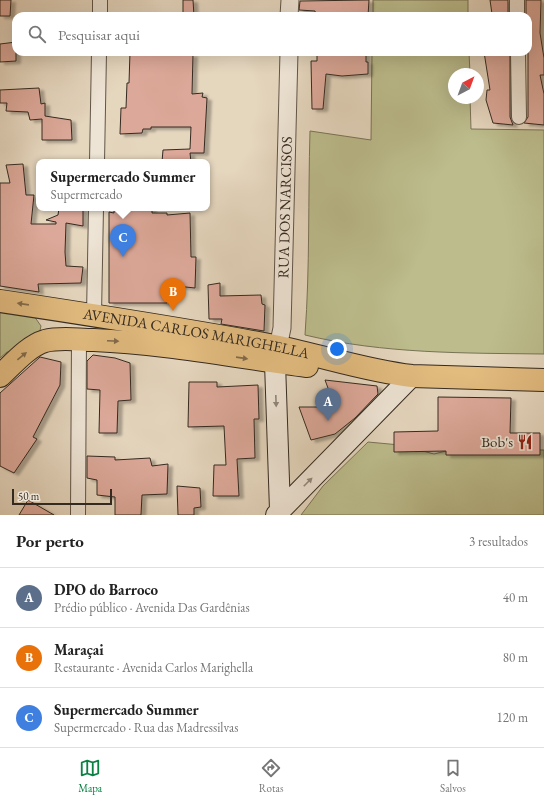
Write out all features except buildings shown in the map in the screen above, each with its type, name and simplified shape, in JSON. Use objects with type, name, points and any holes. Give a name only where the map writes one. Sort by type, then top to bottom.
[{"type":"main road","name":"AVENIDA CARLOS MARIGHELLA","points":[[0,301],[94,315],[277,355],[402,375],[544,380]]},
{"type":"main road","points":[[0,376],[19,357],[38,344],[46,341],[52,325],[51,317],[46,308]]},
{"type":"main road","name":"AVENIDA CARLOS MARIGHELLA","points":[[46,341],[79,340],[142,343],[277,355]]},
{"type":"main road","points":[[277,355],[278,512]]},
{"type":"main road","points":[[278,512],[402,375]]},
{"type":"street","points":[[100,0],[100,12]]},
{"type":"street","points":[[289,12],[290,0]]},
{"type":"street","points":[[517,0],[517,12]]},
{"type":"street","points":[[97,159],[99,56]]},
{"type":"street","name":"RUA DOS NARCISOS","points":[[277,355],[282,328],[288,56]]},
{"type":"street","points":[[518,56],[519,117]]},
{"type":"street","points":[[94,315],[96,211]]},
{"type":"street","points":[[78,515],[79,340]]},
{"type":"green space","points":[[373,0],[468,0],[468,12],[373,12]]},
{"type":"green space","points":[[372,56],[469,56],[470,68],[448,68],[448,104],[470,104],[471,129],[544,130],[544,354],[454,353],[394,349],[364,346],[305,335],[307,310],[310,131],[371,140]]},
{"type":"green space","points":[[0,311],[34,316],[41,326],[39,335],[18,352],[7,352],[0,358]]},
{"type":"green space","points":[[368,442],[400,445],[434,454],[454,449],[544,450],[544,515],[301,515],[323,486]]},
{"type":"place","name":"Supermercado Summer","points":[[123,257]]},
{"type":"place","name":"Maraçai","points":[[173,311]]},
{"type":"place","name":"DPO do Barroco","points":[[328,421]]},
{"type":"place","name":"Bob's","points":[[525,442]]}]
